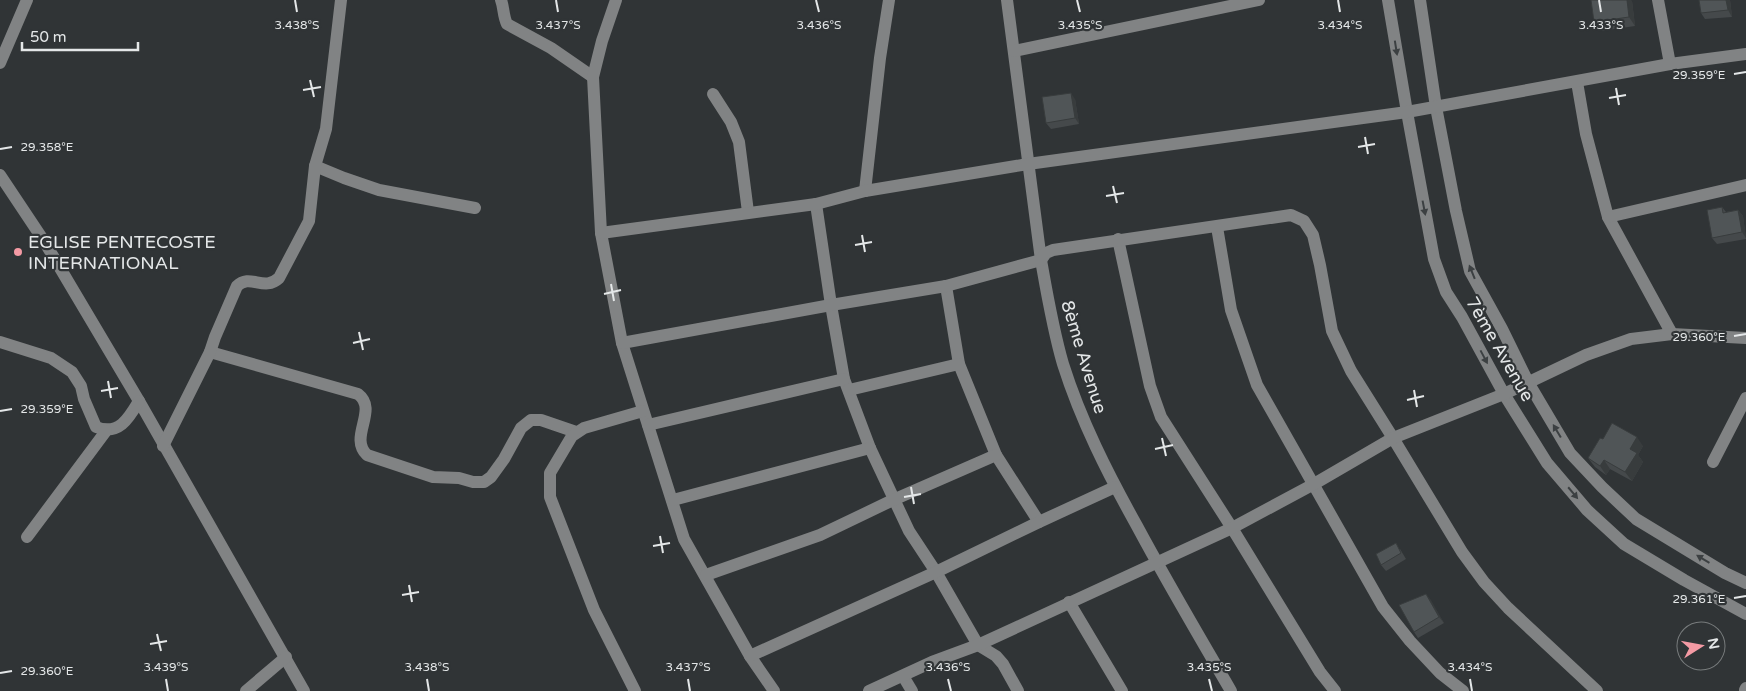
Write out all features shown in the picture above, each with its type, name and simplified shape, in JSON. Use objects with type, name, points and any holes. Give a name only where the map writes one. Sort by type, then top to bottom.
[{"type":"street","points":[[0,63],[27,0]]},
{"type":"street","points":[[163,446],[210,352],[237,286],[241,282],[248,281],[264,284],[274,283],[279,278],[309,221],[315,166],[326,129],[341,0]]},
{"type":"street","points":[[501,0],[507,24],[551,48],[593,77]]},
{"type":"street","points":[[616,0],[602,41],[593,77],[601,233],[622,343],[684,539],[750,656],[774,691]]},
{"type":"street","points":[[865,191],[880,58],[889,0]]},
{"type":"street","name":"8ème Avenue","points":[[1007,0],[1041,260],[1063,364],[1088,429],[1115,487],[1231,691]]},
{"type":"street","points":[[1014,51],[1259,0]]},
{"type":"street","name":"7ème Avenue","points":[[1388,0],[1406,112],[1434,259],[1446,292],[1462,317],[1504,394],[1547,463],[1586,510],[1624,544],[1746,614]]},
{"type":"street","name":"7ème Avenue","points":[[1420,0],[1436,107],[1456,211],[1470,271],[1502,329],[1528,382],[1570,453],[1602,487],[1636,518],[1725,573],[1746,583]]},
{"type":"street","points":[[1658,0],[1670,64]]},
{"type":"street","points":[[601,233],[816,204],[865,191],[1028,164],[1406,112],[1670,64],[1746,54]]},
{"type":"street","points":[[1577,82],[1586,134],[1608,217],[1672,334]]},
{"type":"street","points":[[713,94],[731,122],[739,142],[748,212]]},
{"type":"street","points":[[315,166],[379,190],[475,208]]},
{"type":"street","points":[[0,175],[44,242],[139,401],[304,691]]},
{"type":"street","points":[[1608,217],[1746,185]]},
{"type":"street","points":[[816,204],[831,305],[847,384],[870,448],[909,531],[936,572],[978,644],[996,656],[1003,664],[1018,691]]},
{"type":"street","points":[[622,343],[946,286],[1041,260],[1046,253],[1053,250],[1291,215],[1304,221],[1313,235],[1332,330],[1351,371],[1462,552],[1484,582],[1508,608],[1597,691]]},
{"type":"street","points":[[1217,226],[1231,310],[1257,385],[1383,607],[1434,667],[1462,691]]},
{"type":"street","points":[[1118,239],[1134,315],[1156,404],[1161,417],[1232,528],[1320,672],[1335,691]]},
{"type":"street","points":[[946,286],[959,364],[996,455],[1039,522]]},
{"type":"street","points":[[869,691],[932,662],[978,644],[1232,528],[1314,484],[1393,438],[1504,394],[1586,355],[1630,339],[1672,334],[1746,338]]},
{"type":"street","points":[[0,342],[51,358],[72,372],[81,386],[84,399],[96,427],[106,431],[115,429],[129,419],[139,401]]},
{"type":"street","points":[[210,352],[358,394],[364,398],[366,408],[360,444],[362,450],[367,455],[433,477],[459,478],[472,482],[484,482],[491,477],[504,459],[521,428],[531,420],[541,420],[576,432]]},
{"type":"street","points":[[648,425],[847,384],[959,364]]},
{"type":"street","points":[[1713,462],[1746,398]]},
{"type":"street","points":[[635,691],[594,610],[550,497],[550,473],[576,432],[643,411]]},
{"type":"street","points":[[27,537],[106,431]]},
{"type":"street","points":[[673,500],[870,448]]},
{"type":"street","points":[[706,575],[820,535],[893,500],[996,455]]},
{"type":"street","points":[[750,656],[936,572],[1115,487]]},
{"type":"street","points":[[1068,602],[1122,691]]},
{"type":"street","points":[[246,691],[286,657]]},
{"type":"street","points":[[903,676],[912,691]]},
{"type":"building","points":[[1591,0],[1627,0],[1629,17],[1594,22]]},
{"type":"building","points":[[1699,0],[1726,0],[1728,10],[1701,13]]},
{"type":"building","points":[[1071,93],[1075,118],[1046,123],[1042,97]]},
{"type":"building","points":[[1722,207],[1723,213],[1738,210],[1742,232],[1712,238],[1707,210]]},
{"type":"building","points":[[1612,423],[1637,437],[1630,449],[1637,453],[1625,472],[1604,460],[1600,466],[1588,458],[1600,438],[1603,439]]},
{"type":"building","points":[[1396,543],[1401,553],[1381,565],[1376,554]]},
{"type":"building","points":[[1426,594],[1439,617],[1414,632],[1399,605]]},
{"type":"place","name":"EGLISE PENTECOSTE INTERNATIONAL","points":[[18,252]]}]
